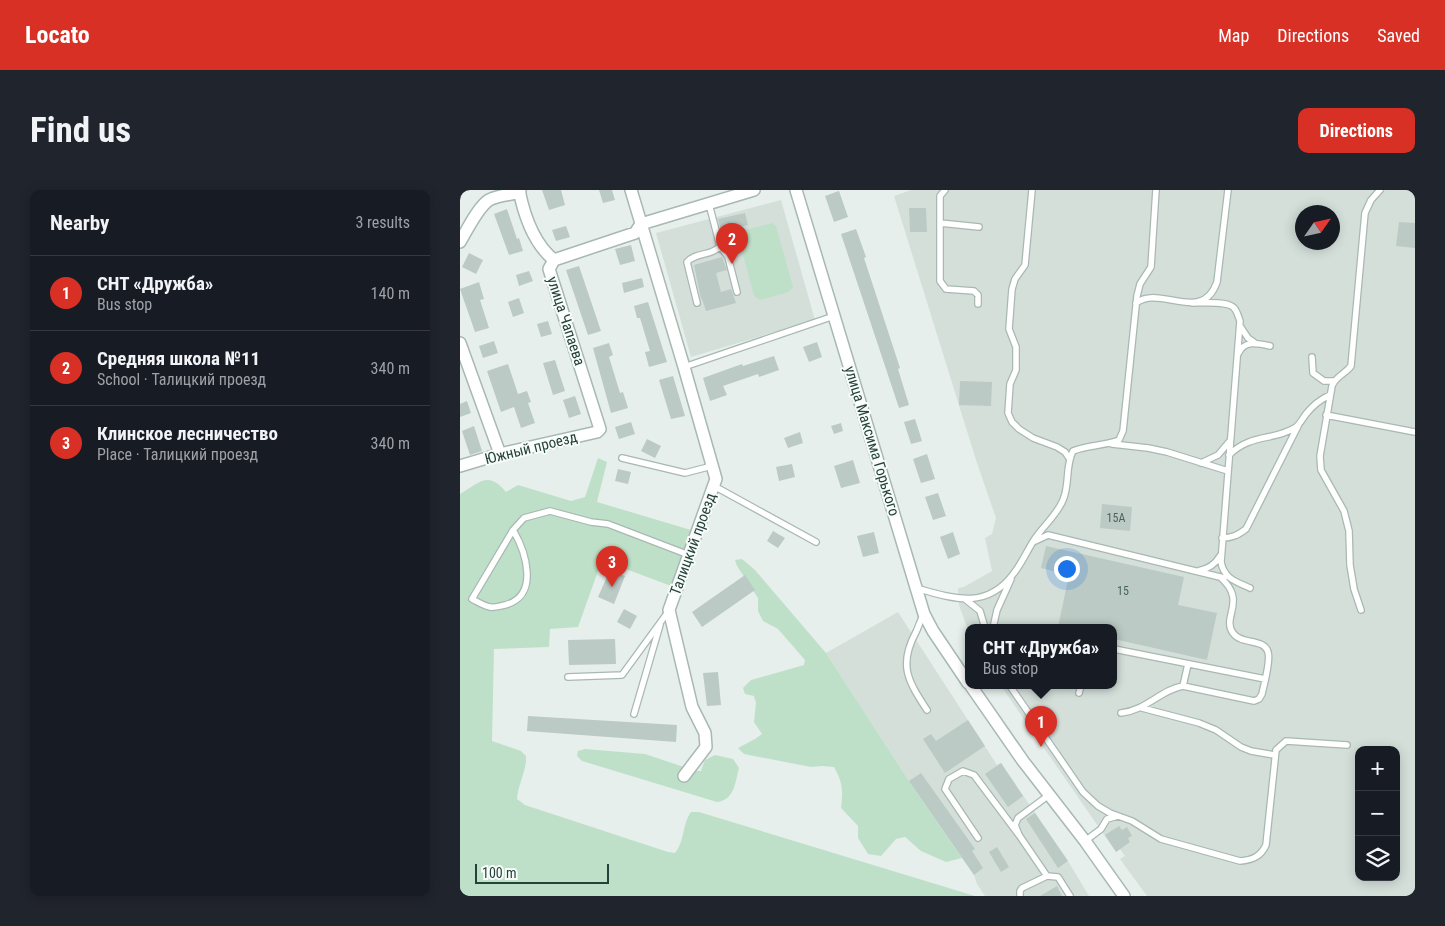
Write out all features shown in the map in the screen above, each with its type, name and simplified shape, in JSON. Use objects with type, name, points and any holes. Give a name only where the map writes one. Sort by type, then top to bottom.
[{"type":"street","name":"Талицкий проезд","points":[[631,190],[716,480],[669,610],[692,706],[705,733],[706,747],[684,776]]},
{"type":"street","points":[[554,260],[629,236],[635,233],[641,224],[754,190]]},
{"type":"street","name":"улица Максима Горького","points":[[796,190],[924,614],[933,631],[965,679]]},
{"type":"street","points":[[460,242],[482,206],[488,201],[520,191]]},
{"type":"street","name":"улица Чапаева","points":[[520,191],[531,230],[546,254],[554,260],[549,269],[600,429]]},
{"type":"street","points":[[460,343],[500,454]]},
{"type":"street","name":"Южный проезд","points":[[460,466],[500,454],[597,432],[600,429]]},
{"type":"street","points":[[973,689],[1048,795],[1085,841],[1124,896]]},
{"type":"lane","points":[[945,190],[940,196],[940,281],[946,289],[974,291],[978,295],[978,304]]},
{"type":"lane","points":[[1032,190],[1025,265],[1015,279],[1012,289],[1009,329],[1016,343],[1016,370],[1010,384],[1008,413],[1012,422],[1019,429],[1032,438],[1057,447],[1065,452],[1069,458]]},
{"type":"lane","points":[[1110,444],[1120,440],[1123,431],[1136,303],[1140,284],[1151,267],[1156,190]]},
{"type":"lane","points":[[1192,303],[1203,301],[1210,295],[1217,282],[1228,190]]},
{"type":"lane","points":[[1361,610],[1354,589],[1350,565],[1348,530],[1344,511],[1321,470],[1320,456],[1326,415],[1334,381],[1351,366],[1365,214],[1371,200],[1380,190]]},
{"type":"lane","points":[[709,204],[720,246],[728,256],[737,292]]},
{"type":"lane","points":[[940,223],[979,227]]},
{"type":"lane","points":[[697,304],[687,262],[691,258],[716,250],[720,246]]},
{"type":"lane","points":[[1136,303],[1146,298],[1192,303],[1228,304],[1238,312],[1240,325],[1221,554],[1224,574],[1250,588]]},
{"type":"lane","points":[[684,367],[834,316]]},
{"type":"lane","points":[[1240,325],[1248,338],[1255,343],[1270,346]]},
{"type":"lane","points":[[1237,356],[1243,346],[1255,343]]},
{"type":"lane","points":[[1312,357],[1313,373],[1324,381],[1334,381]]},
{"type":"lane","points":[[1222,538],[1238,535],[1246,530],[1298,426],[1314,404],[1330,395]]},
{"type":"lane","points":[[1326,415],[1415,432]]},
{"type":"lane","points":[[1229,455],[1235,449],[1248,442],[1288,431],[1298,426]]},
{"type":"lane","points":[[1201,463],[1218,455],[1230,440]]},
{"type":"lane","points":[[994,624],[997,610],[1014,573],[1032,543],[1062,502],[1066,490],[1069,458],[1073,451],[1110,444],[1148,448],[1228,471]]},
{"type":"lane","points":[[622,458],[685,473],[712,466]]},
{"type":"lane","points":[[714,486],[816,542]]},
{"type":"lane","points":[[513,530],[520,542],[528,574],[525,591],[514,602],[491,608],[472,599],[513,530],[524,518],[550,511],[591,522],[608,524],[689,555]]},
{"type":"lane","points":[[1032,543],[1048,535],[1233,580]]},
{"type":"lane","points":[[1196,571],[1212,566],[1221,554]]},
{"type":"lane","points":[[916,588],[941,595],[978,599],[989,595],[1004,585],[1014,573]]},
{"type":"lane","points":[[1121,714],[1142,708],[1176,688],[1183,686],[1254,701],[1259,699],[1262,694],[1269,655],[1266,648],[1261,644],[1238,638],[1232,633],[1230,625],[1234,600],[1227,583],[1220,577]]},
{"type":"lane","points":[[966,599],[980,611],[984,624]]},
{"type":"lane","points":[[568,676],[622,675],[669,610]]},
{"type":"lane","points":[[924,614],[907,650],[906,666],[911,686],[927,710]]},
{"type":"lane","points":[[634,714],[662,620]]},
{"type":"lane","points":[[1117,650],[1265,679]]},
{"type":"lane","points":[[1183,686],[1188,664]]},
{"type":"lane","points":[[1012,689],[1083,792],[1104,813],[1105,822]]},
{"type":"lane","points":[[1079,693],[1080,689]]},
{"type":"lane","points":[[1142,708],[1199,723],[1216,730],[1252,752],[1274,755]]},
{"type":"lane","points":[[1098,806],[1110,813],[1132,820],[1161,839],[1240,861],[1249,860],[1263,852],[1266,845],[1276,750],[1286,741],[1347,745]]},
{"type":"lane","points":[[978,838],[945,789],[949,778],[963,770],[974,775],[1019,835]]},
{"type":"lane","points":[[1048,795],[1016,821],[1015,829],[1048,876]]},
{"type":"lane","points":[[1085,841],[1101,829],[1111,817],[1120,816]]},
{"type":"lane","points":[[1020,896],[1022,888],[1048,876],[1058,877],[1070,896]]},
{"type":"shaded area","points":[[911,190],[1415,190],[1415,896],[1147,896],[1120,859],[1125,856],[1120,849],[1116,852],[1003,689],[1117,689],[1117,624],[966,624],[959,605],[958,588],[964,587],[992,571],[985,538],[992,534],[996,518],[976,460],[894,196]]},
{"type":"shaded area","points":[[781,200],[815,320],[691,357],[656,233]]},
{"type":"shaded area","points":[[898,612],[997,765],[1001,763],[1068,861],[1089,896],[985,896],[977,884],[974,875],[909,781],[826,653]]},
{"type":"green space","points":[[772,223],[776,226],[793,287],[789,292],[760,300],[754,296],[738,236],[742,231]]},
{"type":"green space","points":[[598,458],[607,462],[597,502],[691,530],[671,586],[602,560],[578,627],[550,629],[549,647],[494,649],[492,741],[521,751],[526,756],[517,799],[525,805],[675,853],[688,817],[691,812],[699,812],[975,896],[460,896],[460,494],[478,483],[489,480],[500,485],[506,492],[518,485],[571,501],[585,497]]},
{"type":"green space","points":[[742,559],[755,570],[826,653],[909,781],[962,858],[946,862],[921,851],[905,837],[896,839],[881,856],[868,854],[858,838],[858,826],[841,808],[842,787],[834,767],[811,767],[744,754],[738,748],[762,734],[754,722],[756,703],[754,696],[745,694],[743,688],[751,680],[804,665],[805,660],[778,629],[763,621],[758,611],[758,598],[735,560]]},
{"type":"green space","points":[[585,749],[645,754],[696,771],[701,771],[705,760],[715,755],[733,759],[739,768],[731,794],[723,801],[717,802],[582,761],[577,756],[578,751]]},
{"type":"building","points":[[542,190],[561,190],[565,205],[549,210]]},
{"type":"building","points":[[599,190],[612,190],[615,200],[603,203]]},
{"type":"building","points":[[839,191],[848,217],[834,222],[825,196]]},
{"type":"building","points":[[909,208],[926,208],[927,232],[910,232]]},
{"type":"building","points":[[507,209],[523,251],[509,255],[494,214]]},
{"type":"building","points":[[745,213],[748,225],[721,231],[718,219]]},
{"type":"building","points":[[1399,222],[1415,223],[1415,248],[1396,246]]},
{"type":"building","points":[[566,226],[570,237],[556,241],[552,230]]},
{"type":"building","points":[[856,229],[900,368],[898,369],[909,405],[899,408],[841,234]]},
{"type":"building","points":[[631,245],[635,261],[620,265],[615,249]]},
{"type":"building","points":[[469,253],[483,260],[476,274],[462,267]]},
{"type":"building","points":[[722,257],[727,270],[716,273],[721,292],[731,289],[736,303],[706,311],[701,299],[694,265]]},
{"type":"building","points":[[579,266],[601,331],[588,335],[566,270]]},
{"type":"building","points":[[529,271],[533,281],[519,286],[516,275]]},
{"type":"building","points":[[642,278],[644,287],[624,293],[622,283]]},
{"type":"building","points":[[479,282],[484,299],[480,300],[489,328],[475,332],[460,289]]},
{"type":"building","points":[[519,298],[524,313],[513,317],[508,302]]},
{"type":"building","points":[[648,302],[667,362],[649,367],[645,352],[650,351],[640,318],[637,318],[634,306]]},
{"type":"building","points":[[548,321],[552,334],[541,337],[537,324]]},
{"type":"building","points":[[494,341],[498,353],[483,358],[479,346]]},
{"type":"building","points":[[817,342],[822,357],[809,362],[803,347]]},
{"type":"building","points":[[609,343],[613,355],[609,357],[620,393],[623,392],[628,408],[611,413],[593,348]]},
{"type":"building","points":[[774,356],[779,370],[759,377],[758,374],[723,386],[727,395],[710,401],[703,378],[742,364],[743,366]]},
{"type":"building","points":[[555,360],[565,391],[553,395],[543,363]]},
{"type":"building","points":[[508,364],[518,394],[527,391],[531,402],[528,403],[535,423],[521,428],[514,407],[501,412],[487,371]]},
{"type":"building","points":[[673,376],[685,416],[671,419],[659,380]]},
{"type":"building","points":[[960,381],[992,382],[991,406],[959,405]]},
{"type":"building","points":[[575,396],[581,414],[569,418],[563,400]]},
{"type":"building","points":[[467,401],[471,413],[460,417],[460,404]]},
{"type":"building","points":[[915,419],[922,441],[911,444],[904,422]]},
{"type":"building","points":[[631,422],[635,434],[619,439],[615,427]]},
{"type":"building","points":[[841,423],[843,431],[834,434],[831,426]]},
{"type":"building","points":[[474,426],[482,451],[470,455],[462,431]]},
{"type":"building","points":[[800,432],[803,443],[788,448],[784,438]]},
{"type":"building","points":[[647,439],[661,446],[655,458],[641,451]]},
{"type":"building","points":[[927,454],[935,479],[921,483],[913,459]]},
{"type":"building","points":[[853,460],[860,483],[841,488],[834,466]]},
{"type":"building","points":[[792,464],[795,477],[779,481],[776,467]]},
{"type":"building","points":[[618,469],[631,472],[628,484],[615,481]]},
{"type":"building","points":[[938,493],[946,516],[933,520],[925,497]]},
{"type":"building","points":[[1102,504],[1132,507],[1130,531],[1100,528]]},
{"type":"building","points":[[773,531],[785,538],[778,548],[767,541]]},
{"type":"building","points":[[874,532],[879,553],[863,557],[857,536]]},
{"type":"building","points":[[953,532],[960,554],[948,559],[940,537]]},
{"type":"building","points":[[1046,546],[1184,577],[1178,605],[1217,613],[1207,660],[1117,640],[1117,624],[1059,624],[1069,575],[1041,568]]},
{"type":"building","points":[[610,570],[625,576],[614,604],[598,597]]},
{"type":"building","points":[[745,575],[755,590],[702,627],[692,612]]},
{"type":"building","points":[[624,609],[637,616],[630,629],[617,622]]},
{"type":"building","points":[[615,639],[616,664],[569,665],[568,640]]},
{"type":"building","points":[[718,672],[721,705],[707,706],[703,673]]},
{"type":"building","points":[[528,716],[677,725],[676,742],[527,731]]},
{"type":"building","points":[[968,720],[985,746],[945,773],[923,739],[931,734],[936,741]]},
{"type":"building","points":[[1001,763],[1023,796],[1008,807],[985,774]]},
{"type":"building","points":[[921,773],[975,849],[972,851],[983,868],[974,875],[909,781]]},
{"type":"building","points":[[1035,813],[1068,861],[1058,868],[1026,819]]},
{"type":"building","points":[[1119,826],[1122,830],[1127,827],[1132,836],[1128,838],[1130,842],[1116,852],[1105,835]]},
{"type":"building","points":[[997,847],[1009,867],[1001,872],[989,852]]},
{"type":"building","points":[[1057,886],[1062,896],[1040,896]]},
{"type":"place","name":"Средняя школа №11","points":[[732,264]]},
{"type":"place","name":"Клинское лесничество","points":[[612,587]]},
{"type":"place","name":"СНТ «Дружба»","points":[[1041,747]]}]
